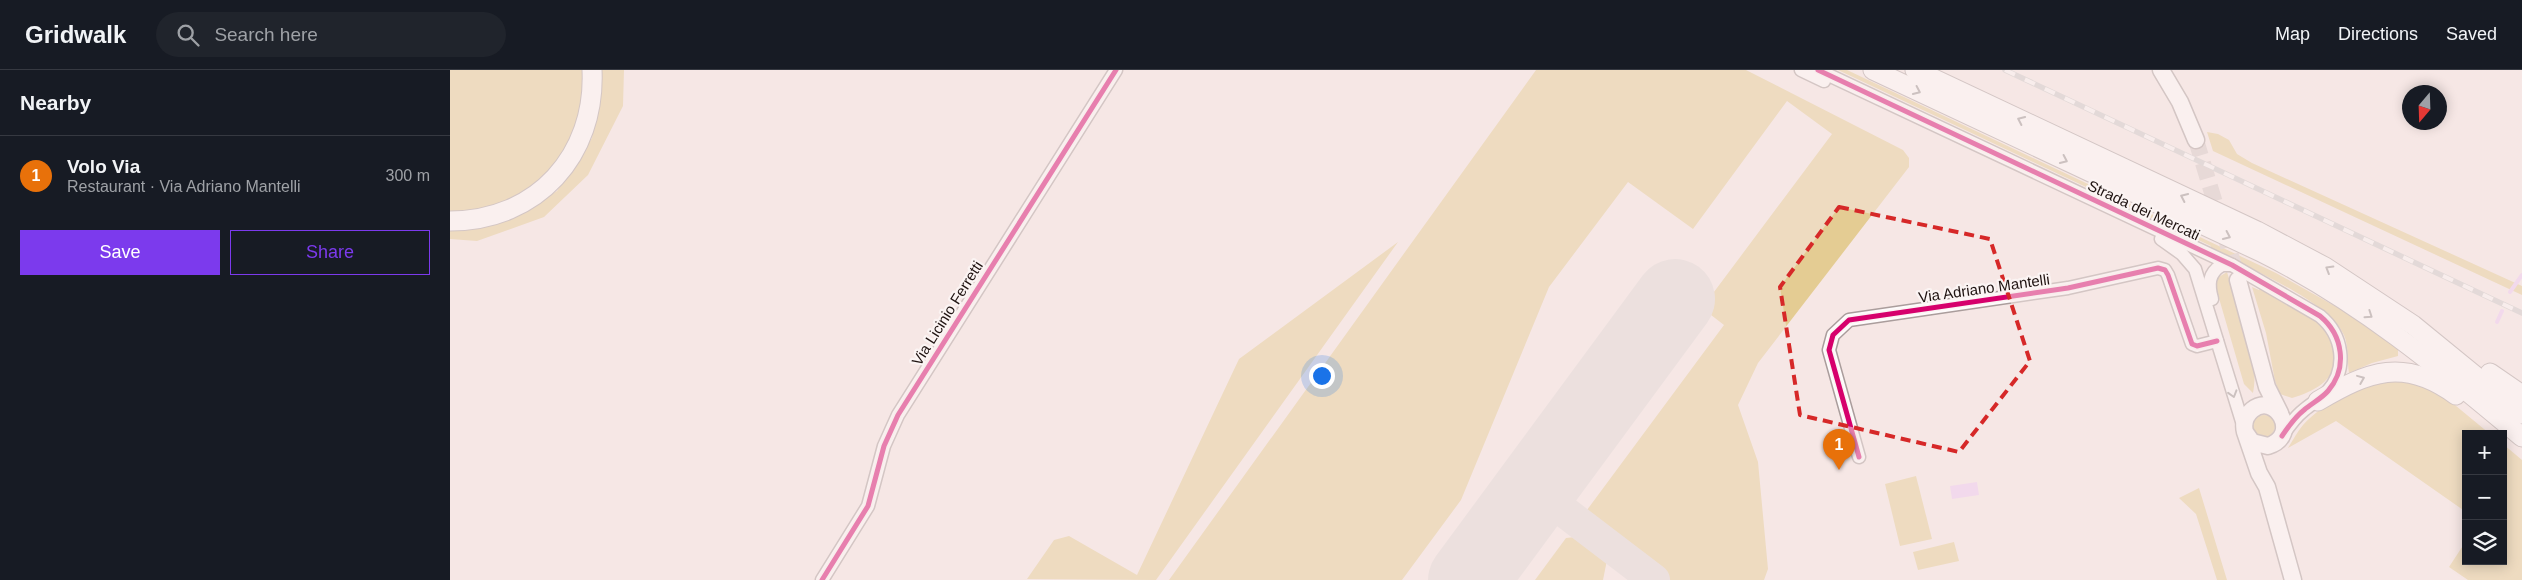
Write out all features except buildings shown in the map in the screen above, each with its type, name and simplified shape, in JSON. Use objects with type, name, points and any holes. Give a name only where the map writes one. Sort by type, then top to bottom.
[{"type":"highway","points":[[452,220],[484,218],[510,209],[534,196],[557,175],[576,148],[586,124],[592,98],[592,70]]},
{"type":"highway","points":[[1873,70],[2261,252],[2303,274],[2397,335],[2522,437]]},
{"type":"highway","points":[[1914,70],[2285,245],[2353,284],[2413,325],[2464,354],[2522,395]]},
{"type":"highway","points":[[2413,325],[2522,414]]},
{"type":"highway","points":[[2318,401],[2371,375],[2393,371],[2415,373],[2449,389],[2522,448]]},
{"type":"main road","points":[[2162,70],[2182,107],[2196,140]]},
{"type":"main road","points":[[2235,273],[2269,391],[2282,416],[2284,429],[2267,461],[2266,487]]},
{"type":"main road","points":[[2260,362],[2259,394],[2245,419],[2245,432],[2259,473],[2266,487],[2293,580]]},
{"type":"main road","points":[[2250,412],[2258,407],[2267,406],[2276,409],[2282,416]]},
{"type":"main road","points":[[2245,432],[2249,440],[2260,446],[2268,446],[2280,438]]},
{"type":"street","name":"Via Licinio Ferretti","points":[[822,580],[868,506],[884,446],[900,411],[1116,70]]},
{"type":"street","name":"Strada dei Mercati","points":[[1801,70],[2169,244],[2186,257],[2195,270],[2245,432]]},
{"type":"street","name":"Strada dei Mercati","points":[[1818,70],[2306,306],[2332,328],[2340,347],[2340,367],[2330,388],[2318,401],[2298,415],[2280,438]]},
{"type":"street","points":[[2224,365],[2220,331],[2209,284],[2211,277],[2218,268],[2225,264],[2235,273]]},
{"type":"street","name":"Via Adriano Mantelli","points":[[1859,457],[1830,350],[1833,335],[1849,320],[2068,288],[2158,268],[2165,270],[2168,275],[2192,344],[2197,346],[2217,340]]},
{"type":"highlighted area","points":[[1839,207],[1990,239],[2030,361],[1959,452],[1800,415],[1780,287]]},
{"type":"shaded area","points":[[450,70],[583,70],[583,101],[579,120],[572,138],[562,155],[550,170],[520,195],[485,209],[450,212]]},
{"type":"shaded area","points":[[600,70],[624,70],[623,106],[588,175],[544,217],[477,241],[450,239],[450,228],[509,219],[557,191],[592,138]]},
{"type":"shaded area","points":[[1536,70],[1746,70],[1903,150],[1909,158],[1909,167],[1758,363],[1738,405],[1758,462],[1768,569],[1764,580],[1669,580],[1584,514],[1724,325],[1702,308],[1832,134],[1787,101],[1693,229],[1628,182],[1549,287],[1461,500],[1402,580],[1169,580]]},
{"type":"shaded area","points":[[1838,70],[1847,70],[2276,273],[2342,310],[2398,349],[2398,356],[2372,363],[2349,373],[2346,340],[2335,322],[2321,309],[2284,285],[2210,249],[2211,246]]},
{"type":"shaded area","points":[[2207,132],[2218,134],[2229,140],[2237,154],[2252,163],[2522,286],[2522,295],[2213,151]]},
{"type":"shaded area","points":[[1398,242],[1156,580],[1027,579],[1054,540],[1069,536],[1137,575],[1239,359]]},
{"type":"shaded area","points":[[2227,272],[2251,348],[2255,379],[2253,393],[2244,384],[2216,288],[2217,278]]},
{"type":"shaded area","points":[[2252,287],[2259,290],[2261,287],[2295,305],[2312,316],[2327,330],[2335,357],[2331,374],[2326,381],[2310,391],[2292,398],[2280,394],[2275,381],[2266,333]]},
{"type":"shaded area","points":[[2390,381],[2414,383],[2444,396],[2485,430],[2462,430],[2462,509],[2336,421],[2288,448],[2303,425],[2321,409],[2343,396]]},
{"type":"shaded area","points":[[2264,415],[2272,418],[2275,426],[2272,434],[2264,437],[2256,434],[2253,426],[2256,418]]},
{"type":"shaded area","points":[[2507,447],[2522,460],[2522,580],[2468,580],[2449,567],[2462,547],[2462,565],[2507,565]]},
{"type":"shaded area","points":[[1916,476],[1932,539],[1900,546],[1885,484]]},
{"type":"shaded area","points":[[1977,482],[1979,495],[1952,499],[1950,486]]},
{"type":"shaded area","points":[[2199,488],[2227,580],[2217,580],[2196,514],[2179,498]]},
{"type":"shaded area","points":[[1584,536],[1608,555],[1603,580],[1535,580],[1566,538]]},
{"type":"shaded area","points":[[1954,542],[1959,561],[1918,570],[1913,552]]},
{"type":"waterway","points":[[2510,292],[2522,275]]},
{"type":"waterway","points":[[2497,322],[2502,311]]},
{"type":"taxiway","points":[[1514,517],[1534,504],[1545,503],[1557,506],[1654,580]]},
{"type":"runway","points":[[1468,580],[1675,299]]},
{"type":"tunnel","points":[[2196,140],[2238,279]]},
{"type":"railway","points":[[2005,70],[2522,313]]},
{"type":"cycle path","points":[[822,580],[868,506],[884,446],[898,415],[1116,70]]},
{"type":"cycle path","points":[[1818,70],[2232,265],[2320,316],[2334,332],[2338,342],[2340,352],[2338,372],[2328,391],[2298,416],[2282,436]]},
{"type":"cycle path","points":[[1859,457],[1829,350],[1833,335],[1849,320],[2068,288],[2158,268],[2165,270],[2168,275],[2192,344],[2197,346],[2217,341]]},
{"type":"place","name":"Volo Via","points":[[1839,470]]}]
